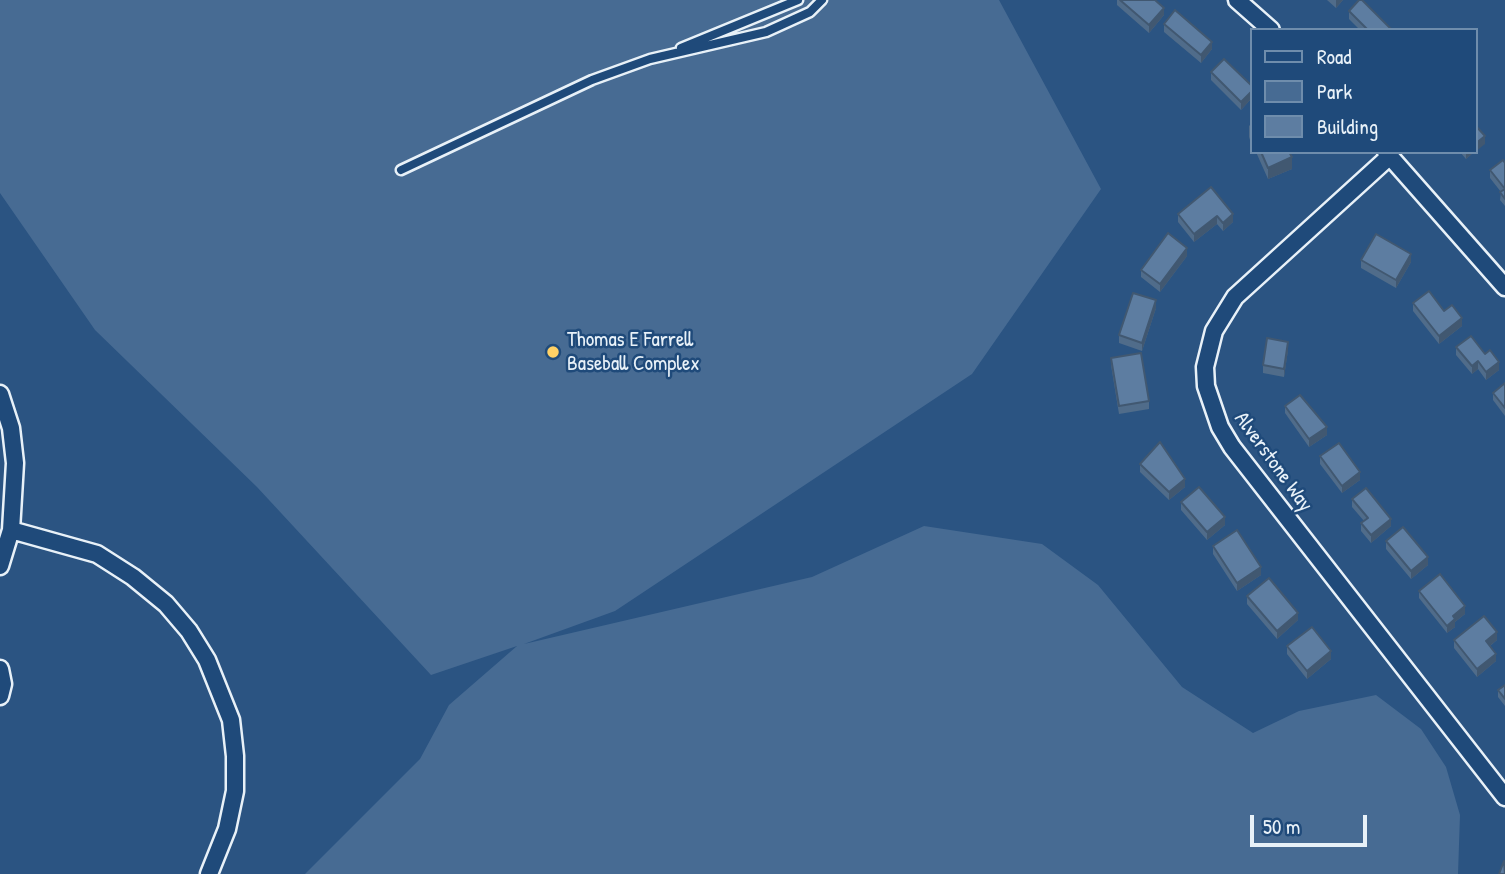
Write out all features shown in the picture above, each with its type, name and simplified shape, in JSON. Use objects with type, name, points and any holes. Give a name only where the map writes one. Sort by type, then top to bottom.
[{"type":"street","points":[[1237,0],[1269,28]]},
{"type":"street","points":[[1388,154],[1505,287]]},
{"type":"street","name":"Alverstone Way","points":[[1388,154],[1235,297],[1222,314],[1211,340],[1205,367],[1206,386],[1220,427],[1232,447],[1505,797]]},
{"type":"street","points":[[0,394],[11,428],[15,463],[11,530],[0,566]]},
{"type":"street","points":[[11,530],[97,554],[133,577],[166,604],[189,631],[207,660],[221,688],[231,719],[235,756],[234,791],[227,829],[209,874]]},
{"type":"street","points":[[0,669],[3,684],[0,696]]},
{"type":"lane","points":[[401,170],[592,80],[798,0]]},
{"type":"lane","points":[[650,59],[766,32],[810,12],[822,0]]},
{"type":"green space","name":"Thomas E Farrell Baseball Complex","points":[[0,0],[999,0],[1101,189],[972,374],[615,611],[524,644],[812,577],[924,526],[1042,544],[1098,585],[1182,687],[1253,733],[1299,711],[1376,695],[1421,729],[1446,767],[1460,815],[1458,874],[305,874],[420,759],[449,705],[517,646],[431,675],[257,487],[95,330],[0,193]]},
{"type":"building","points":[[1120,0],[1155,0],[1164,8],[1149,25]]},
{"type":"building","points":[[1362,0],[1390,28],[1366,28],[1349,11]]},
{"type":"building","points":[[1175,10],[1212,42],[1201,55],[1164,24]]},
{"type":"building","points":[[1224,59],[1250,84],[1250,93],[1241,102],[1211,72]]},
{"type":"building","points":[[1477,127],[1485,136],[1477,142]]},
{"type":"building","points":[[1262,154],[1290,154],[1292,157],[1268,168]]},
{"type":"building","points":[[1503,160],[1505,163],[1505,189],[1490,170]]},
{"type":"building","points":[[1211,187],[1233,214],[1223,223],[1217,216],[1194,234],[1178,214]]},
{"type":"building","points":[[1168,233],[1187,248],[1160,284],[1141,270]]},
{"type":"building","points":[[1376,234],[1411,254],[1396,280],[1361,260]]},
{"type":"building","points":[[1429,291],[1444,311],[1452,305],[1462,318],[1439,336],[1413,303]]},
{"type":"building","points":[[1133,293],[1156,300],[1142,343],[1119,335]]},
{"type":"building","points":[[1471,336],[1485,354],[1490,350],[1499,362],[1486,372],[1478,361],[1472,366],[1456,347]]},
{"type":"building","points":[[1267,338],[1288,342],[1284,369],[1263,365]]},
{"type":"building","points":[[1141,353],[1149,401],[1119,406],[1111,358]]},
{"type":"building","points":[[1505,383],[1505,408],[1493,393]]},
{"type":"building","points":[[1300,395],[1327,427],[1309,439],[1285,406]]},
{"type":"building","points":[[1160,442],[1185,479],[1169,492],[1140,464]]},
{"type":"building","points":[[1339,443],[1360,472],[1342,486],[1320,456]]},
{"type":"building","points":[[1199,487],[1225,517],[1207,532],[1181,502]]},
{"type":"building","points":[[1366,488],[1391,519],[1371,535],[1361,523],[1368,518],[1352,499]]},
{"type":"building","points":[[1403,527],[1428,557],[1411,571],[1386,541]]},
{"type":"building","points":[[1237,530],[1261,567],[1237,583],[1213,546]]},
{"type":"building","points":[[1440,574],[1465,606],[1453,616],[1455,619],[1447,626],[1419,591]]},
{"type":"building","points":[[1269,578],[1298,613],[1277,631],[1247,596]]},
{"type":"building","points":[[1484,616],[1497,632],[1486,641],[1496,654],[1477,669],[1454,640]]},
{"type":"building","points":[[1312,627],[1331,651],[1307,671],[1287,646]]},
{"type":"building","points":[[1505,685],[1505,699],[1498,690]]},
{"type":"building","points":[[1504,861],[1505,874],[1499,874]]},
{"type":"place","name":"Thomas E Farrell Baseball Complex","points":[[553,352]]}]
